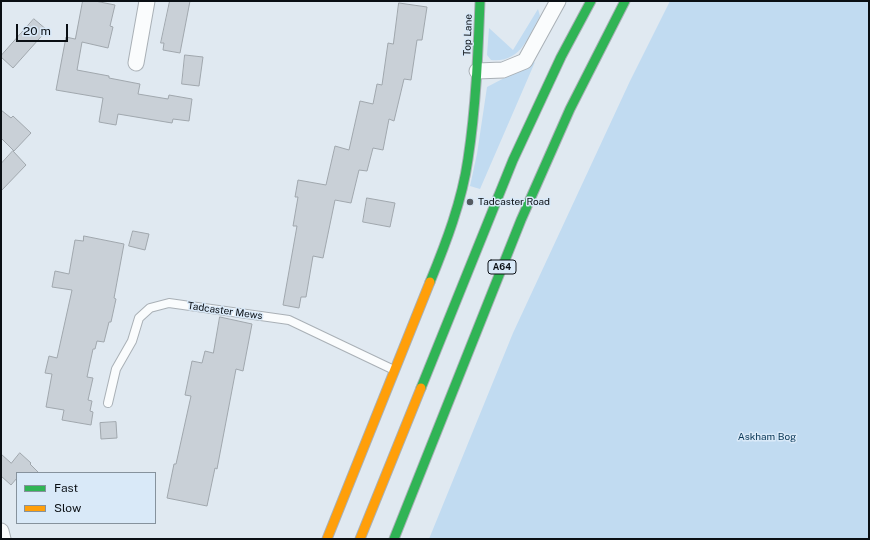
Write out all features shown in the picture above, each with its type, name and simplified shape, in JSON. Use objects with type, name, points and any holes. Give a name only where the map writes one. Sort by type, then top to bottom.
[{"type":"main road","name":"Top Lane","points":[[477,71],[480,1]]},
{"type":"main road","points":[[360,539],[513,160],[561,57],[591,1]]},
{"type":"main road","name":"A64","points":[[394,539],[491,293],[540,175],[581,86],[625,1]]},
{"type":"main road","points":[[327,539],[438,263],[453,220],[463,184],[470,145],[477,71]]},
{"type":"street","points":[[136,63],[147,1]]},
{"type":"street","points":[[477,71],[503,70],[526,60],[558,1]]},
{"type":"street","points":[[1,531],[3,539]]},
{"type":"lane","name":"Tadcaster Mews","points":[[108,403],[116,369],[132,341],[139,318],[150,308],[169,303],[289,320],[395,370]]},
{"type":"green space","name":"Askham Bog","points":[[670,1],[869,1],[869,539],[429,539],[513,333],[630,81]]},
{"type":"green space","points":[[538,9],[540,16],[527,40],[517,53],[501,60],[491,60],[487,55],[489,28],[513,50]]},
{"type":"green space","points":[[535,62],[480,189],[470,186],[477,154],[487,87]]},
{"type":"building","points":[[83,1],[95,1],[115,5],[110,26],[113,27],[108,48],[82,42],[77,70],[140,84],[138,94],[168,99],[169,95],[192,99],[189,121],[173,119],[172,123],[118,114],[116,125],[99,122],[103,98],[56,90],[66,37],[75,39]]},
{"type":"building","points":[[170,1],[190,1],[180,53],[163,50],[164,43],[161,43]]},
{"type":"building","points":[[399,3],[427,7],[422,40],[417,40],[411,80],[404,79],[394,121],[389,119],[383,150],[373,148],[367,171],[359,170],[351,203],[335,200],[323,258],[313,256],[306,297],[301,297],[299,308],[283,305],[297,226],[293,226],[298,197],[295,197],[298,180],[326,185],[335,146],[349,150],[360,101],[373,104],[377,84],[382,85],[388,43],[393,44]]},
{"type":"building","points":[[34,19],[47,30],[13,68],[1,56]]},
{"type":"building","points":[[185,55],[203,57],[199,86],[182,84]]},
{"type":"building","points":[[1,110],[11,118],[13,116],[31,133],[14,151],[1,138]]},
{"type":"building","points":[[13,151],[26,165],[1,191],[1,164]]},
{"type":"building","points":[[367,198],[395,203],[390,227],[363,222]]},
{"type":"building","points":[[133,231],[149,234],[145,250],[129,246]]},
{"type":"building","points":[[84,236],[124,244],[111,322],[109,322],[104,342],[97,341],[95,349],[93,349],[87,377],[93,378],[88,400],[92,401],[90,411],[93,412],[91,425],[62,420],[64,410],[46,407],[52,374],[45,373],[49,356],[57,358],[72,290],[52,287],[55,271],[69,274],[75,240],[83,241]]},
{"type":"building","points":[[220,317],[252,324],[243,371],[236,369],[217,469],[215,468],[207,506],[167,498],[191,396],[185,395],[192,361],[202,363],[205,351],[213,353]]},
{"type":"building","points":[[116,422],[117,438],[101,439],[100,423]]},
{"type":"building","points":[[20,453],[38,472],[16,472],[16,479],[11,485],[1,476],[1,454],[11,463]]},
{"type":"traffic: fast","points":[[430,282],[453,222],[465,175],[475,100],[480,1]]},
{"type":"traffic: fast","points":[[421,388],[513,160],[561,57],[591,1]]},
{"type":"traffic: fast","points":[[394,539],[521,220],[570,109],[625,1]]},
{"type":"traffic: slow","points":[[327,539],[430,282]]},
{"type":"traffic: slow","points":[[360,539],[421,388]]},
{"type":"place","name":"Tadcaster Road","points":[[470,202]]}]
